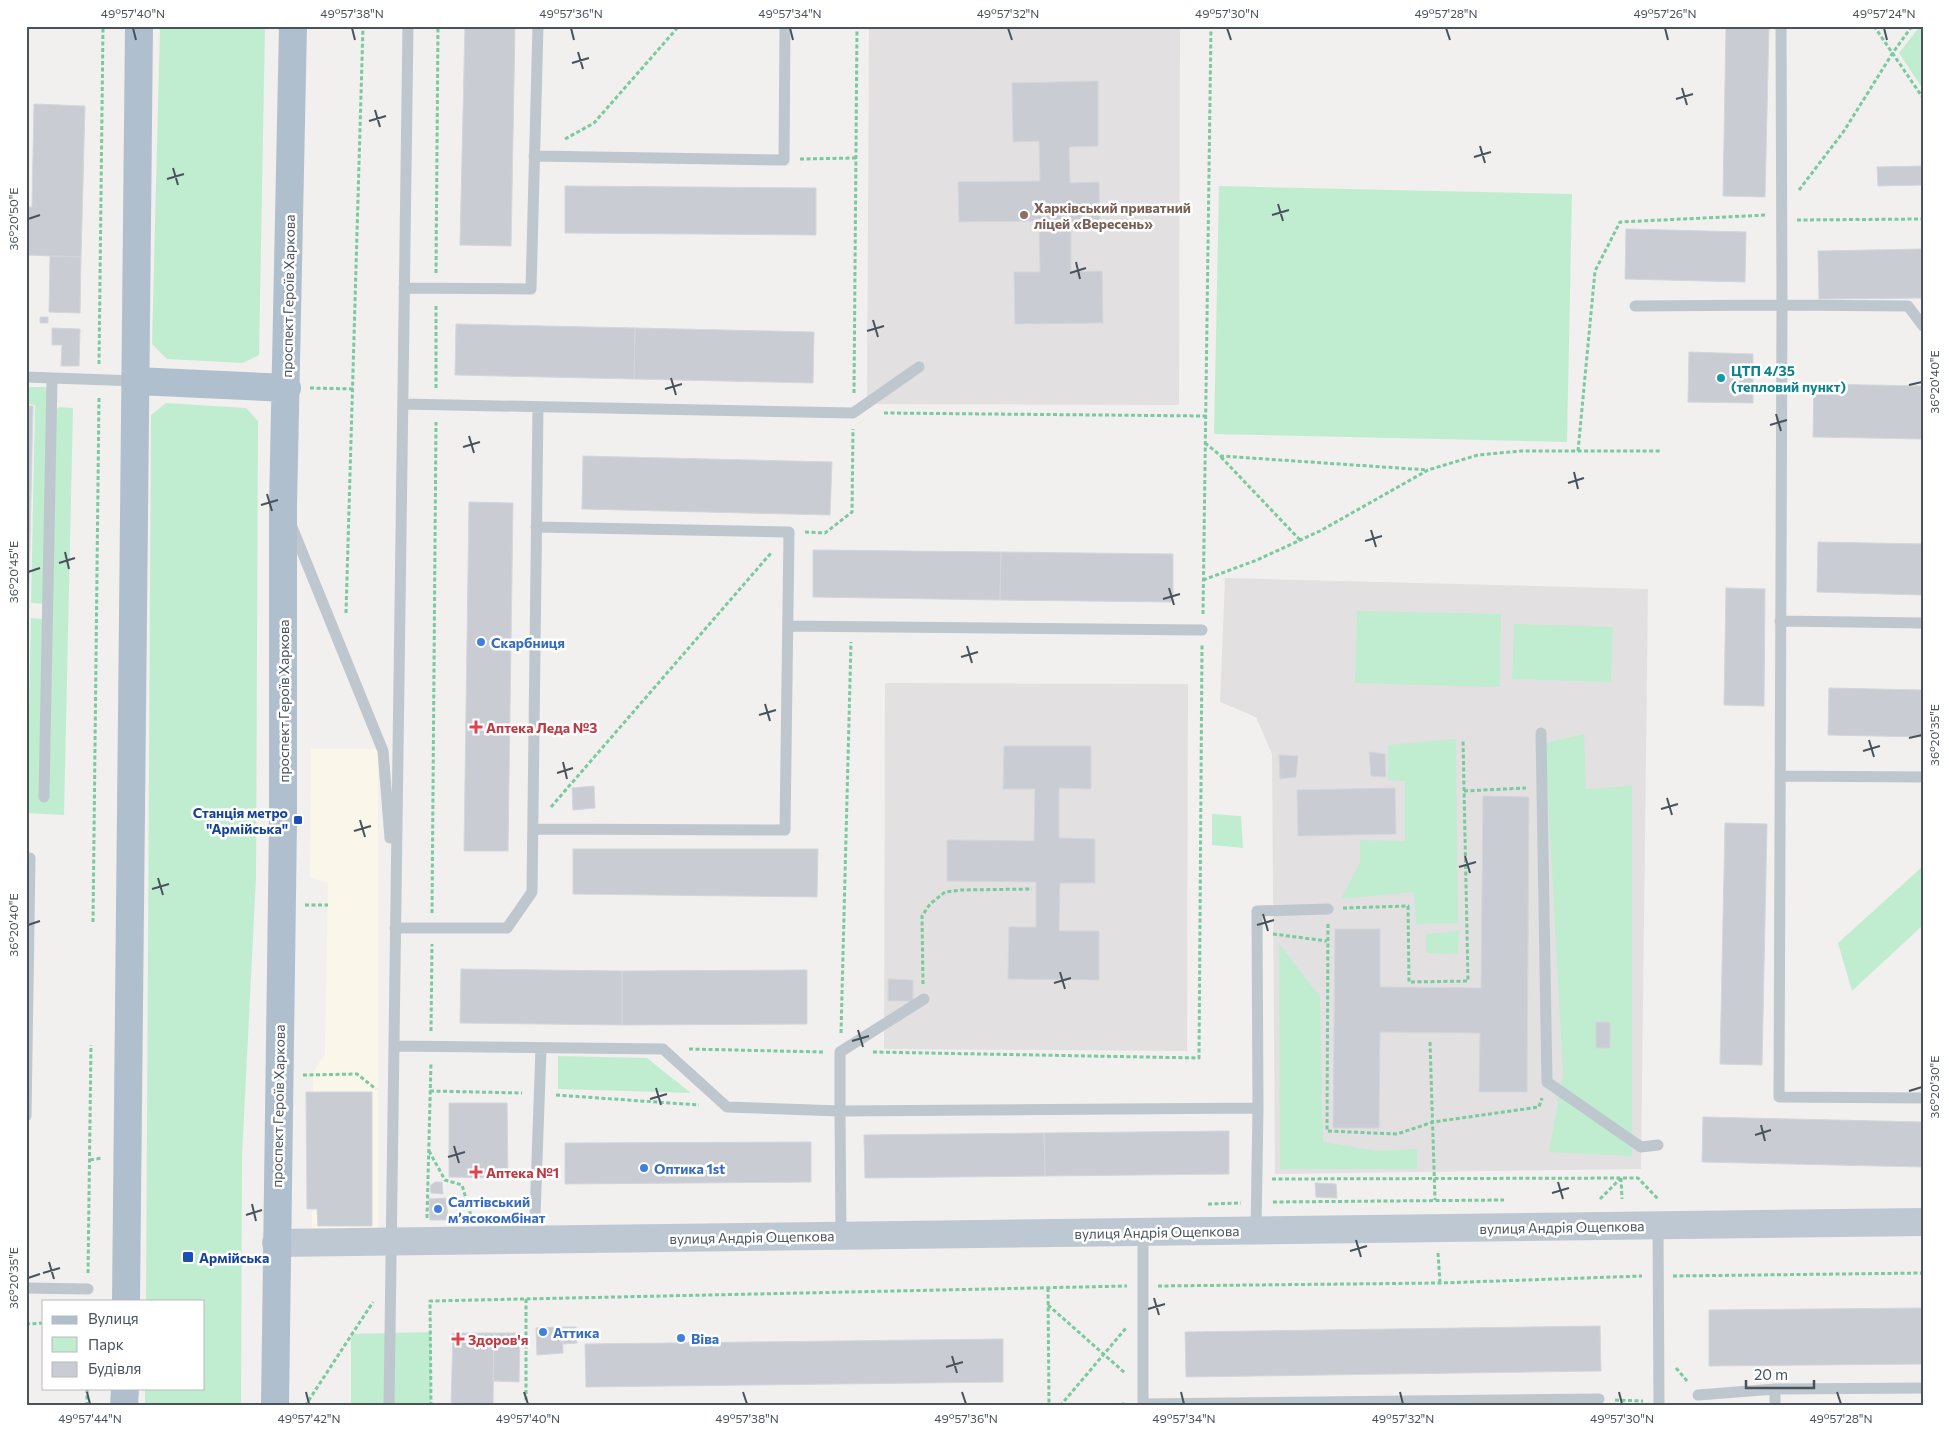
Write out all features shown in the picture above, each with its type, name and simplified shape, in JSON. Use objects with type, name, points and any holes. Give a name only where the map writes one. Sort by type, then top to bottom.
[{"type":"main road","points":[[126,1300],[139,26]]},
{"type":"main road","name":"проспект Героїв Харкова","points":[[275,1406],[283,822],[283,507],[287,388],[293,26]]},
{"type":"main road","points":[[136,381],[287,388]]},
{"type":"main road","points":[[124,1406],[125,1390]]},
{"type":"street","name":"вулиця Андрія Ощепкова","points":[[276,1243],[1256,1230],[1658,1212],[1923,1222]]},
{"type":"lane","points":[[389,1406],[408,26]]},
{"type":"lane","points":[[404,288],[531,289],[538,26]]},
{"type":"lane","points":[[534,156],[784,160],[785,26]]},
{"type":"lane","points":[[1781,26],[1782,305],[1779,1097],[1923,1098]]},
{"type":"lane","points":[[1635,306],[1908,306],[1923,326]]},
{"type":"lane","points":[[403,404],[853,413],[919,368]]},
{"type":"lane","points":[[26,377],[136,381]]},
{"type":"lane","points":[[44,797],[52,378]]},
{"type":"lane","points":[[396,928],[507,928],[532,892],[538,407]]},
{"type":"lane","points":[[283,507],[383,751],[396,907]]},
{"type":"lane","points":[[533,829],[785,830],[789,532],[536,527]]},
{"type":"lane","points":[[1780,622],[1923,623]]},
{"type":"lane","points":[[788,626],[1202,630]]},
{"type":"lane","points":[[1541,733],[1547,1082],[1641,1146],[1658,1144]]},
{"type":"lane","points":[[1780,776],[1923,777]]},
{"type":"lane","points":[[26,858],[30,858],[26,1116]]},
{"type":"lane","points":[[1256,1230],[1258,1108],[1257,911],[1328,909]]},
{"type":"lane","points":[[841,1236],[840,1052],[924,999]]},
{"type":"lane","points":[[394,1046],[664,1049],[728,1107],[840,1111],[1258,1108]]},
{"type":"lane","points":[[534,1216],[541,1048]]},
{"type":"lane","points":[[1658,1212],[1659,1404]]},
{"type":"lane","points":[[1142,1232],[1142,1404],[1389,1403],[1599,1399]]},
{"type":"lane","points":[[26,1288],[88,1289]]},
{"type":"lane","points":[[1698,1395],[1775,1389],[1923,1388]]},
{"type":"lane","points":[[1774,1406],[1775,1389]]},
{"type":"path","points":[[93,922],[103,26]]},
{"type":"path","points":[[346,617],[363,26]]},
{"type":"path","points":[[427,1220],[431,1046],[438,26]]},
{"type":"path","points":[[534,156],[594,123],[679,26]]},
{"type":"path","points":[[533,829],[789,532],[826,533],[852,512],[857,26]]},
{"type":"path","points":[[664,1049],[1199,1058],[1202,630],[1211,26]]},
{"type":"path","points":[[1874,26],[1923,98]]},
{"type":"path","points":[[1781,217],[1844,131],[1892,54],[1912,26]]},
{"type":"path","points":[[784,160],[856,158]]},
{"type":"path","points":[[1781,217],[1923,219]]},
{"type":"path","points":[[287,388],[353,389]]},
{"type":"path","points":[[853,413],[1206,416]]},
{"type":"path","points":[[1205,443],[1221,456],[1300,540]]},
{"type":"path","points":[[1203,580],[1257,560],[1300,540],[1428,470],[1478,455],[1521,451],[1660,451]]},
{"type":"path","points":[[1221,456],[1428,470]]},
{"type":"path","points":[[840,1052],[851,627]]},
{"type":"path","points":[[1463,739],[1468,981],[1409,982],[1408,906],[1328,909],[1327,1131],[1397,1134],[1433,1122],[1539,1106],[1547,1082]]},
{"type":"path","points":[[1464,791],[1542,788]]},
{"type":"path","points":[[924,999],[921,931],[922,916],[930,904],[945,892],[1032,889]]},
{"type":"path","points":[[304,905],[328,905]]},
{"type":"path","points":[[1430,1042],[1435,1200]]},
{"type":"path","points":[[88,1289],[91,1045]]},
{"type":"path","points":[[303,1067],[303,1075],[357,1074],[378,1091],[393,1090]]},
{"type":"path","points":[[430,1091],[538,1093],[728,1107]]},
{"type":"path","points":[[429,1151],[445,1180],[462,1185],[472,1222],[465,1219]]},
{"type":"path","points":[[90,1160],[102,1158]]},
{"type":"path","points":[[1257,1180],[1434,1177],[1638,1178],[1658,1212]]},
{"type":"path","points":[[1621,1178],[1622,1199]]},
{"type":"path","points":[[1600,1199],[1621,1178]]},
{"type":"path","points":[[1437,1244],[1440,1283]]},
{"type":"path","points":[[431,1406],[430,1301],[1143,1286],[1440,1283],[1658,1276],[1923,1273]]},
{"type":"path","points":[[1048,1288],[1049,1406]]},
{"type":"path","points":[[526,1299],[526,1406]]},
{"type":"path","points":[[306,1406],[373,1302]]},
{"type":"path","points":[[1048,1305],[1143,1388]]},
{"type":"path","points":[[1060,1406],[1143,1308]]},
{"type":"path","points":[[26,1324],[42,1324]]},
{"type":"path","points":[[1659,1348],[1698,1395]]},
{"type":"path","points":[[87,1390],[87,1406]]},
{"type":"path","points":[[1599,1399],[1659,1404]]},
{"type":"path","points":[[1082,1406],[1142,1404]]},
{"type":"shaded area","name":"Харківський приватний ліцей «Вересень»","points":[[869,26],[1180,26],[1179,405],[867,404]]},
{"type":"shaded area","points":[[1225,578],[1648,589],[1641,1169],[1275,1174],[1272,754],[1256,717],[1220,702]]},
{"type":"shaded area","points":[[885,683],[1188,684],[1187,1051],[884,1049]]},
{"type":"shaded area","points":[[311,749],[378,749],[378,1233],[312,1233],[313,1072],[325,1054],[328,883],[310,877]]},
{"type":"green space","points":[[160,26],[265,26],[259,355],[243,363],[167,359],[152,344]]},
{"type":"green space","points":[[1920,26],[1923,26],[1923,89],[1899,53]]},
{"type":"green space","points":[[1219,186],[1572,194],[1567,442],[1214,434]]},
{"type":"green space","points":[[26,387],[45,387],[49,392],[45,604],[31,603],[35,405],[26,404]]},
{"type":"green space","points":[[166,403],[246,408],[258,421],[256,878],[242,1156],[241,1406],[145,1406],[145,1390],[205,1390],[205,1300],[146,1300],[151,415]]},
{"type":"green space","points":[[59,407],[73,408],[64,815],[27,813],[31,618],[44,619],[41,800],[49,800],[56,410]]},
{"type":"green space","points":[[1357,611],[1501,614],[1500,687],[1355,683]]},
{"type":"green space","points":[[1514,624],[1613,627],[1611,682],[1512,679]]},
{"type":"green space","points":[[1584,734],[1586,789],[1632,786],[1632,1156],[1549,1152],[1563,1074],[1545,743]]},
{"type":"green space","points":[[1456,739],[1458,923],[1416,924],[1414,892],[1341,899],[1360,862],[1360,840],[1405,841],[1405,781],[1388,780],[1388,745]]},
{"type":"green space","points":[[1212,814],[1241,816],[1243,848],[1212,845]]},
{"type":"green space","points":[[1923,866],[1923,925],[1852,991],[1838,943]]},
{"type":"green space","points":[[1459,931],[1458,954],[1426,953],[1426,934]]},
{"type":"green space","points":[[1279,943],[1320,997],[1323,1142],[1377,1151],[1417,1149],[1417,1169],[1280,1169]]},
{"type":"green space","points":[[558,1056],[647,1058],[691,1093],[558,1089]]},
{"type":"green space","points":[[431,1332],[431,1406],[351,1406],[351,1334]]},
{"type":"building","points":[[465,26],[515,26],[511,246],[460,245]]},
{"type":"building","points":[[1726,26],[1769,26],[1765,197],[1723,196]]},
{"type":"building","points":[[1098,81],[1098,146],[1069,147],[1070,183],[1099,182],[1100,223],[1071,224],[1071,272],[1102,271],[1103,323],[1015,324],[1014,272],[1040,272],[1039,221],[959,222],[958,182],[1040,181],[1039,141],[1013,142],[1012,83]]},
{"type":"building","points":[[34,104],[85,106],[81,257],[26,255],[26,207],[32,207]]},
{"type":"building","points":[[1923,166],[1923,185],[1878,186],[1877,167]]},
{"type":"building","points":[[565,186],[816,188],[816,235],[565,233]]},
{"type":"building","points":[[1626,229],[1746,232],[1745,282],[1625,279]]},
{"type":"building","points":[[1923,249],[1923,298],[1819,299],[1818,251]]},
{"type":"building","points":[[50,256],[81,257],[80,313],[49,312]]},
{"type":"building","points":[[40,317],[48,317],[48,323],[40,323]]},
{"type":"building","points":[[456,324],[635,328],[634,379],[455,375]]},
{"type":"building","points":[[52,328],[80,329],[79,366],[61,366],[62,345],[52,345]]},
{"type":"building","points":[[635,328],[814,332],[813,383],[634,379]]},
{"type":"building","name":"ЦТП 4/35 (тепловий пункт)","points":[[1689,352],[1753,354],[1753,403],[1688,402]]},
{"type":"building","points":[[1814,384],[1923,386],[1923,439],[1813,437]]},
{"type":"building","points":[[26,406],[33,406],[26,718]]},
{"type":"building","points":[[583,456],[832,462],[830,515],[582,509]]},
{"type":"building","points":[[469,502],[513,503],[508,851],[464,851]]},
{"type":"building","points":[[1818,542],[1923,544],[1923,595],[1817,592]]},
{"type":"building","points":[[813,550],[1001,552],[1000,600],[813,597]]},
{"type":"building","points":[[1001,552],[1173,554],[1173,602],[1000,600]]},
{"type":"building","points":[[1726,588],[1765,589],[1764,706],[1724,705]]},
{"type":"building","points":[[1829,688],[1923,690],[1923,737],[1828,735]]},
{"type":"building","points":[[1004,746],[1091,746],[1091,789],[1059,788],[1059,838],[1095,839],[1095,883],[1060,883],[1059,931],[1099,931],[1099,980],[1008,979],[1009,927],[1036,927],[1036,882],[947,881],[947,840],[1034,841],[1035,789],[1003,789]]},
{"type":"building","points":[[1369,752],[1385,754],[1386,777],[1371,776]]},
{"type":"building","points":[[1279,755],[1298,756],[1296,777],[1280,779]]},
{"type":"building","points":[[594,786],[595,808],[573,810],[572,788]]},
{"type":"building","points":[[1395,788],[1396,834],[1298,836],[1297,790]]},
{"type":"building","points":[[1483,796],[1529,797],[1527,1092],[1479,1092],[1480,1033],[1380,1032],[1379,1128],[1333,1128],[1335,929],[1380,929],[1380,987],[1481,988]]},
{"type":"building","points":[[1725,823],[1767,824],[1762,1065],[1720,1064]]},
{"type":"building","points":[[573,849],[818,849],[817,897],[573,894]]},
{"type":"building","points":[[461,969],[622,971],[622,1025],[460,1023]]},
{"type":"building","points":[[807,970],[807,1024],[622,1025],[622,971]]},
{"type":"building","points":[[888,979],[913,980],[913,1001],[888,1001]]},
{"type":"building","points":[[1596,1022],[1610,1022],[1610,1048],[1596,1048]]},
{"type":"building","points":[[306,1092],[372,1092],[372,1226],[318,1226],[317,1209],[307,1209]]},
{"type":"building","points":[[449,1103],[507,1103],[508,1178],[449,1177]]},
{"type":"building","points":[[1703,1117],[1923,1122],[1923,1167],[1702,1162]]},
{"type":"building","points":[[1229,1131],[1229,1174],[1045,1176],[1044,1133]]},
{"type":"building","points":[[1044,1133],[1045,1176],[865,1178],[864,1135]]},
{"type":"building","points":[[811,1142],[811,1182],[565,1184],[565,1143]]},
{"type":"building","points":[[435,1182],[442,1182],[443,1194],[431,1193],[430,1186]]},
{"type":"building","points":[[1315,1183],[1336,1184],[1337,1198],[1316,1197]]},
{"type":"building","name":"Салтівський мʼясокомбінат","points":[[446,1198],[448,1220],[430,1220],[429,1199]]},
{"type":"building","points":[[1923,1308],[1923,1364],[1709,1366],[1709,1310]]},
{"type":"building","points":[[1600,1326],[1601,1371],[1186,1377],[1185,1332]]},
{"type":"building","points":[[562,1327],[563,1353],[537,1355],[536,1328]]},
{"type":"building","points":[[562,1327],[576,1327],[577,1343],[563,1344]]},
{"type":"building","points":[[453,1333],[494,1333],[493,1406],[451,1406]]},
{"type":"building","points":[[494,1333],[520,1333],[519,1382],[493,1381]]},
{"type":"building","points":[[1003,1339],[1003,1382],[586,1387],[585,1344]]},
{"type":"place","name":"Харківський приватний ліцей «Вересень»","points":[[1024,215]]},
{"type":"place","name":"ЦТП 4/35 (тепловий пункт)","points":[[1721,378]]},
{"type":"place","name":"Скарбниця","points":[[481,642]]},
{"type":"place","name":"Аптека Леда №3","points":[[476,727]]},
{"type":"place","name":"Станція метро \"Армійська\"","points":[[298,820]]},
{"type":"place","name":"Оптика 1st","points":[[644,1168]]},
{"type":"place","name":"Аптека №1","points":[[476,1172]]},
{"type":"place","name":"Салтівський мʼясокомбінат","points":[[438,1209]]},
{"type":"place","name":"Армійська","points":[[188,1257]]},
{"type":"place","name":"Аттика","points":[[543,1332]]},
{"type":"place","name":"Віва","points":[[681,1338]]},
{"type":"place","name":"Здоров'я","points":[[458,1339]]}]
